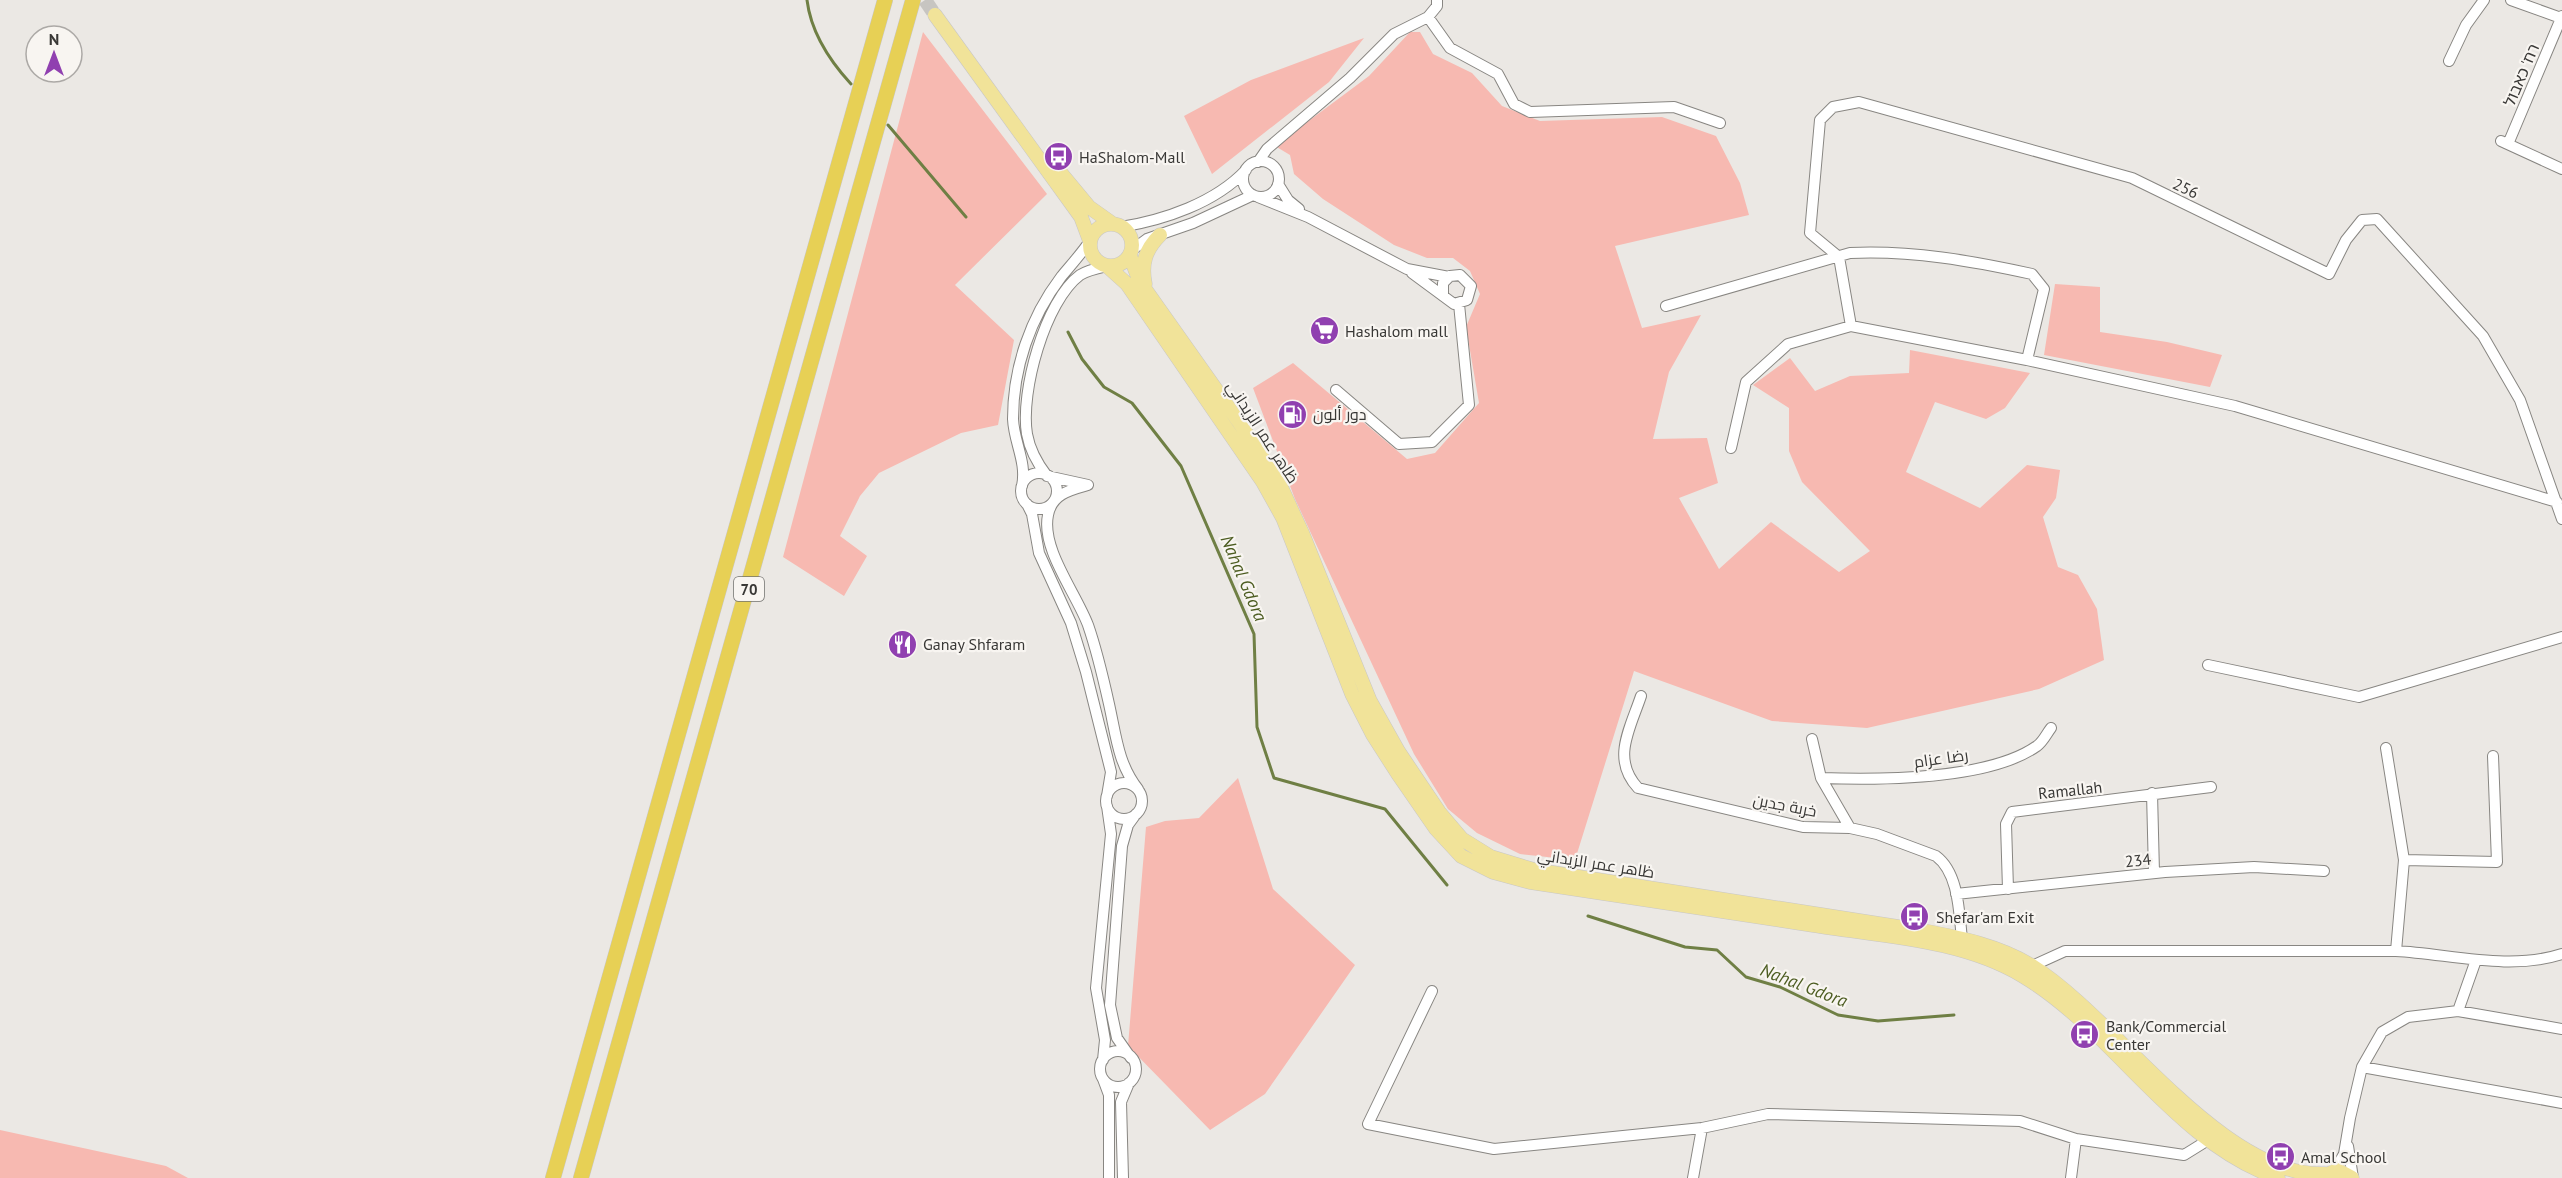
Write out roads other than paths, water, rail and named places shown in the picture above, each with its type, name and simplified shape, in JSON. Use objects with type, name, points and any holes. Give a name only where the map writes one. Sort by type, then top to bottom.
[{"type":"highway","name":"70","points":[[553,1178],[885,0]]},
{"type":"highway","name":"70","points":[[581,1178],[913,0]]},
{"type":"main road","points":[[935,15],[983,82],[1081,217],[1095,259],[1107,266],[1120,265],[1131,253],[1131,237],[1089,207],[983,82]]},
{"type":"main road","points":[[1090,241],[1102,226],[1117,226]]},
{"type":"main road","points":[[1147,292],[1144,260],[1151,243],[1160,235]]},
{"type":"main road","name":"ظاهر عمر الزيداني","points":[[1131,253],[1135,273],[1147,292],[1239,422],[1280,485],[1303,535],[1377,717],[1439,812],[1462,839],[1499,860],[1563,876],[1896,926],[1962,939],[2004,953],[2031,966],[2079,1001],[2249,1166],[2278,1178]]},
{"type":"main road","name":"ظاهر عمر الزيداني","points":[[1107,266],[1127,284],[1263,482],[1282,518],[1345,678],[1373,735],[1436,829],[1461,856],[1493,872],[1520,880],[1893,938],[1959,951],[2004,966],[2043,990],[2080,1018],[2169,1106],[2215,1135],[2278,1166],[2304,1174],[2343,1172],[2353,1178]]},
{"type":"street","points":[[1117,226],[1151,221],[1196,204],[1228,186],[1258,162],[1267,149],[1350,78],[1394,34],[1428,17],[1437,6],[1437,0]]},
{"type":"street","points":[[2449,62],[2466,25],[2484,0]]},
{"type":"street","name":"רח' כאבול","points":[[2511,0],[2561,17],[2504,143],[2562,169]]},
{"type":"street","points":[[1428,17],[1443,42],[1460,54],[1498,74],[1514,104],[1530,112],[1674,107],[1720,123]]},
{"type":"street","name":"256","points":[[1839,257],[1810,233],[1820,120],[1833,107],[1859,102],[2132,178],[2329,274],[2346,240],[2362,220],[2377,219],[2483,336],[2520,400],[2562,519]]},
{"type":"street","points":[[1258,162],[1274,168],[1278,184],[1288,200],[1308,217]]},
{"type":"street","points":[[1246,170],[1244,184],[1256,196],[1308,217],[1407,269],[1449,303],[1459,304],[1467,300],[1471,286],[1460,275],[1449,277],[1407,269]]},
{"type":"street","points":[[1131,253],[1140,243],[1256,196],[1268,195],[1278,184]]},
{"type":"street","points":[[1090,241],[1049,295],[1025,344],[1014,407],[1014,429],[1024,467],[1022,496],[1032,514],[1039,553],[1071,623],[1111,772],[1107,801],[1111,834],[1096,988],[1105,1040],[1100,1070],[1109,1095],[1109,1178]]},
{"type":"street","points":[[1666,306],[1850,253],[1878,251],[1979,263],[2032,274],[2044,289],[2027,360]]},
{"type":"street","points":[[1839,257],[1851,327]]},
{"type":"street","points":[[1107,266],[1088,271],[1071,285],[1057,306],[1038,349],[1030,383],[1026,432],[1035,458],[1055,484],[1054,501],[1047,521],[1050,545],[1087,623],[1100,666],[1123,769],[1138,789],[1142,800],[1128,825],[1122,846],[1110,1005],[1118,1038],[1136,1068],[1121,1109],[1124,1178]]},
{"type":"street","points":[[1443,296],[1443,283],[1449,277]]},
{"type":"street","points":[[1336,390],[1399,444],[1432,442],[1469,405],[1459,304]]},
{"type":"street","points":[[1731,448],[1746,382],[1788,344],[1851,327],[2027,360],[2235,406],[2557,502]]},
{"type":"street","points":[[1022,486],[1031,475],[1088,485],[1066,492],[1042,508],[1027,504]]},
{"type":"street","points":[[2208,665],[2359,697],[2562,637]]},
{"type":"street","name":"خربة جدين","points":[[1641,696],[1625,742],[1623,761],[1628,777],[1638,788],[1803,827],[1850,828],[1877,834],[1936,856],[1944,862],[1956,894],[1962,939]]},
{"type":"street","name":"رضا عزام","points":[[1821,777],[1879,780],[1963,772],[2012,758],[2038,745],[2051,728]]},
{"type":"street","points":[[1812,740],[1821,777],[1850,828]]},
{"type":"street","points":[[2386,748],[2404,860],[2396,951]]},
{"type":"street","points":[[2404,860],[2498,862],[2493,756]]},
{"type":"street","points":[[1136,814],[1122,818],[1112,814],[1107,801],[1112,788],[1121,784],[1138,789]]},
{"type":"street","name":"Ramallah","points":[[2008,889],[2006,824],[2012,812],[2211,787]]},
{"type":"street","points":[[2152,794],[2154,873]]},
{"type":"street","name":"234","points":[[1956,894],[2154,873],[2254,867],[2324,871]]},
{"type":"street","points":[[2031,966],[2065,951],[2396,951],[2436,953],[2476,960],[2543,960],[2562,954]]},
{"type":"street","points":[[2458,1011],[2476,960]]},
{"type":"street","points":[[1432,992],[1368,1124],[1494,1149],[1702,1128],[1768,1114],[2020,1121],[2076,1139],[2184,1155],[2215,1135]]},
{"type":"street","points":[[2326,1174],[2344,1154],[2362,1068],[2382,1032],[2408,1017],[2458,1011],[2562,1029]]},
{"type":"street","points":[[1103,1060],[1115,1052],[1131,1058]]},
{"type":"street","points":[[2362,1068],[2562,1103]]},
{"type":"street","points":[[1103,1079],[1116,1087],[1129,1083]]},
{"type":"street","points":[[1693,1178],[1702,1128]]},
{"type":"street","points":[[2347,1136],[2353,1178]]},
{"type":"street","points":[[2072,1178],[2076,1139]]},
{"type":"waterway","points":[[807,0],[812,24],[822,45],[851,84]]},
{"type":"waterway","points":[[888,125],[966,217]]},
{"type":"waterway","name":"Nahal Gdora","points":[[1068,332],[1082,359],[1104,387],[1132,403],[1181,466],[1254,634],[1257,727],[1274,778],[1385,809],[1447,885]]},
{"type":"waterway","name":"Nahal Gdora","points":[[1588,916],[1685,947],[1717,950],[1746,977],[1780,987],[1838,1015],[1878,1021],[1954,1015]]},
{"type":"tunnel","points":[[925,0],[935,15]]},
{"type":"place","name":"HaShalom-Mall","points":[[1058,157]]},
{"type":"place","name":"Hashalom mall","points":[[1324,331]]},
{"type":"place","name":"دور ألون","points":[[1292,414]]},
{"type":"place","name":"Ganay Shfaram","points":[[902,644]]},
{"type":"place","name":"Shefar'am Exit","points":[[1915,917]]},
{"type":"place","name":"Bank/Commercial Center","points":[[2085,1035]]},
{"type":"place","name":"Amal School","points":[[2280,1157]]}]
